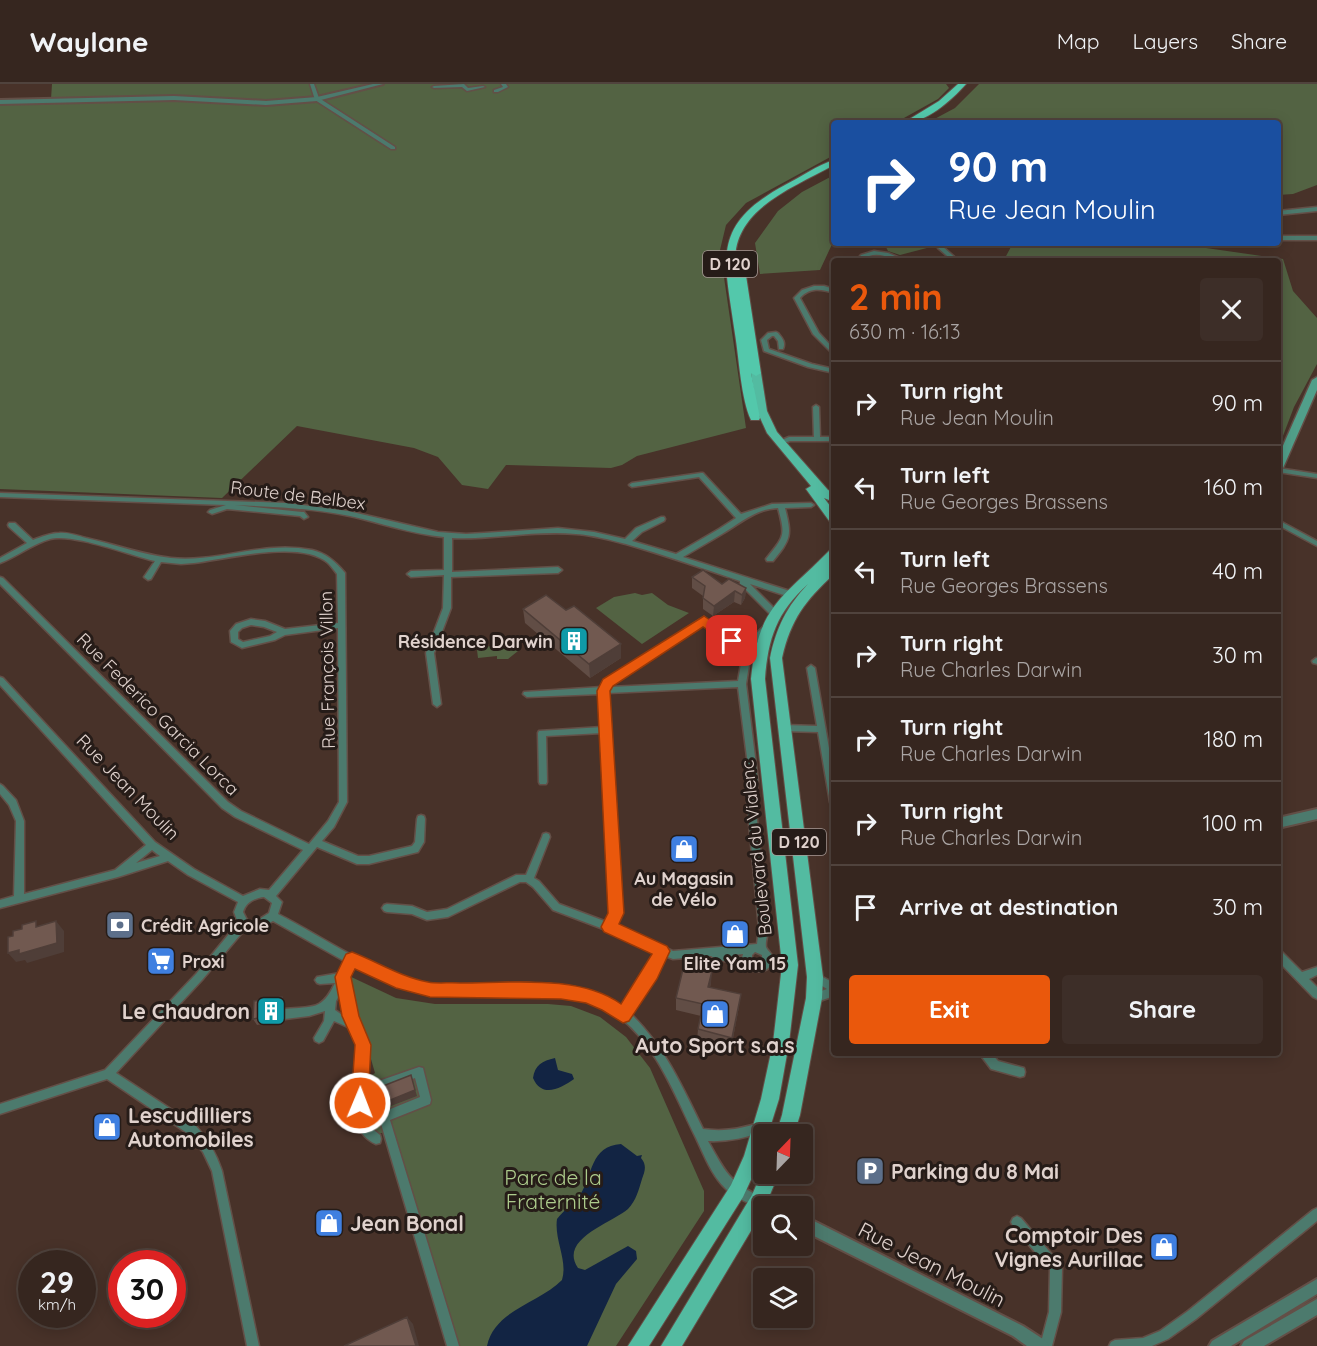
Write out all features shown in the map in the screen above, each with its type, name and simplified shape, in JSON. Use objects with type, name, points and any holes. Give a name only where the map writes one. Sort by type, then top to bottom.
[{"type":"highway","points":[[912,120],[942,103],[962,84]]},
{"type":"highway","points":[[924,120],[948,106],[970,84]]},
{"type":"highway","name":"D 120","points":[[755,418],[746,374],[730,263],[732,242],[746,217],[760,204],[831,164]]},
{"type":"highway","name":"D 120","points":[[756,373],[739,263],[740,243],[754,219],[768,206],[831,170]]},
{"type":"main road","name":"D 120","points":[[756,373],[762,411],[772,433],[824,493],[831,496]]},
{"type":"main road","points":[[1281,462],[1317,380]]},
{"type":"main road","name":"D 120","points":[[755,418],[771,446],[811,489],[831,515]]},
{"type":"main road","name":"Boulevard du Vialenc","points":[[762,1124],[770,1099],[781,1043],[790,964],[765,782],[758,679],[759,655],[771,620],[790,594],[809,579],[831,556]]},
{"type":"main road","name":"D 120","points":[[788,1124],[814,998],[815,977],[776,658],[780,632],[792,608],[831,571]]},
{"type":"main road","name":"Boulevard du Vialenc","points":[[638,1346],[737,1191],[753,1154]]},
{"type":"main road","points":[[671,1346],[753,1219]]},
{"type":"street","points":[[312,84],[317,99],[393,148]]},
{"type":"street","points":[[0,102],[174,98],[244,102],[317,99],[380,84]]},
{"type":"street","points":[[496,91],[506,87],[503,84]]},
{"type":"street","points":[[434,87],[461,85],[466,90],[483,87]]},
{"type":"street","points":[[1281,213],[1317,209]]},
{"type":"street","points":[[1281,238],[1317,238]]},
{"type":"street","points":[[940,247],[953,258]]},
{"type":"street","points":[[861,258],[873,253],[891,258]]},
{"type":"street","points":[[831,290],[822,287],[810,288],[801,292],[797,298],[816,334],[831,349]]},
{"type":"street","points":[[781,348],[781,340],[776,334],[770,334],[764,340],[766,350],[810,366],[831,370]]},
{"type":"street","points":[[816,407],[817,438]]},
{"type":"street","points":[[779,443],[789,439],[831,439]]},
{"type":"street","points":[[1281,470],[1317,476]]},
{"type":"street","points":[[632,484],[701,475],[740,518]]},
{"type":"street","name":"Route de Belbex","points":[[0,495],[329,510],[422,532],[448,535],[496,536],[571,531],[591,533],[677,557],[743,581],[790,594]]},
{"type":"street","points":[[677,557],[740,518],[759,509],[811,505]]},
{"type":"street","points":[[770,559],[787,540],[788,533],[781,506]]},
{"type":"street","points":[[212,512],[227,507],[285,509],[302,514],[304,517]]},
{"type":"street","points":[[626,542],[639,530],[661,519]]},
{"type":"street","points":[[1281,524],[1317,544]]},
{"type":"street","points":[[12,525],[33,544]]},
{"type":"street","points":[[437,704],[430,653],[447,608],[448,535]]},
{"type":"street","name":"Rue François Villon","points":[[0,561],[49,537],[69,536],[160,558],[194,561],[287,549],[319,553],[330,559],[341,573],[343,801],[331,824],[271,896]]},
{"type":"street","points":[[148,577],[160,558]]},
{"type":"street","points":[[411,574],[558,570]]},
{"type":"street","name":"Rue Federico Garcia Lorca","points":[[0,580],[225,805],[238,814],[313,845],[357,860],[415,849],[419,842],[421,819]]},
{"type":"street","name":"Route de Belbex","points":[[743,581],[771,620]]},
{"type":"street","points":[[609,927],[616,913],[604,730],[604,691],[608,683],[704,620],[732,641],[748,645]]},
{"type":"street","points":[[751,966],[746,956],[756,950],[764,928],[752,802],[754,781],[742,684],[748,645],[771,620]]},
{"type":"street","points":[[284,632],[266,624],[243,624],[234,631],[234,640],[242,645],[272,638],[284,632],[342,625]]},
{"type":"street","points":[[811,668],[831,784]]},
{"type":"street","name":"Rue Jean Moulin","points":[[0,680],[152,844],[244,901]]},
{"type":"street","points":[[527,694],[742,684]]},
{"type":"street","points":[[784,728],[822,729]]},
{"type":"street","points":[[543,783],[542,733],[604,730]]},
{"type":"street","points":[[749,748],[754,758],[757,777],[765,782]]},
{"type":"street","points":[[0,788],[13,803],[20,821],[19,899]]},
{"type":"street","points":[[1281,822],[1317,814]]},
{"type":"street","points":[[529,879],[546,837]]},
{"type":"street","points":[[118,873],[152,844]]},
{"type":"street","points":[[0,904],[118,873],[160,861],[168,856]]},
{"type":"street","points":[[387,908],[412,910],[427,916],[448,913],[519,878],[529,879],[537,883],[549,902],[556,907],[673,955],[756,950],[767,957],[766,963],[761,967],[751,966],[724,956],[691,954]]},
{"type":"street","points":[[254,894],[271,896],[277,902],[273,916],[256,926],[244,923],[239,916],[239,911],[244,901],[254,894]]},
{"type":"street","points":[[273,916],[352,959],[401,982],[430,990],[561,991],[586,996],[608,1004],[644,1035],[661,1057],[717,1169],[737,1191],[753,1199]]},
{"type":"street","points":[[0,1109],[108,1074],[199,977],[244,923]]},
{"type":"street","points":[[623,1016],[651,973],[662,951]]},
{"type":"street","points":[[1281,957],[1317,994]]},
{"type":"street","points":[[319,1038],[329,1022],[331,1006],[352,959]]},
{"type":"street","points":[[1301,977],[1317,971]]},
{"type":"street","points":[[320,980],[343,977]]},
{"type":"street","points":[[343,977],[350,1016],[363,1045],[359,1087],[360,1119],[365,1130],[376,1139]]},
{"type":"street","points":[[815,977],[831,988]]},
{"type":"street","points":[[814,998],[831,991]]},
{"type":"street","points":[[285,1014],[331,1006]]},
{"type":"street","points":[[331,1006],[347,1024],[355,1025]]},
{"type":"street","points":[[987,1056],[995,1065],[1020,1072]]},
{"type":"street","points":[[384,1117],[426,1100],[419,1072],[377,1087],[384,1117],[453,1346]]},
{"type":"street","points":[[108,1074],[191,1129],[202,1139],[210,1152],[217,1171],[253,1346]]},
{"type":"street","points":[[699,1134],[723,1137],[743,1134],[753,1130]]},
{"type":"street","points":[[1115,1346],[1143,1344],[1164,1335],[1192,1316],[1317,1214]]},
{"type":"street","points":[[1017,1222],[1056,1268],[1055,1312],[1046,1346]]},
{"type":"street","name":"Rue Jean Moulin","points":[[813,1228],[1018,1331],[1041,1346]]},
{"type":"street","points":[[1217,1346],[1317,1286]]},
{"type":"street","points":[[1249,1346],[1317,1307]]},
{"type":"green space","points":[[52,84],[946,84],[949,88],[938,99],[900,120],[831,120],[831,157],[746,203],[726,225],[720,250],[746,428],[637,456],[622,465],[611,468],[506,465],[488,489],[462,485],[438,457],[414,448],[297,426],[222,498],[0,489],[0,99],[51,99]]},
{"type":"green space","points":[[979,84],[1317,84],[1317,185],[1293,194],[1281,195],[1281,120],[933,120],[955,108]]},
{"type":"green space","points":[[831,177],[831,246],[820,270],[760,274],[755,243],[778,211],[802,192]]},
{"type":"green space","points":[[886,246],[934,246],[900,255],[888,251]]},
{"type":"green space","points":[[1011,246],[1192,246],[1276,258],[1005,258]]},
{"type":"green space","points":[[1281,259],[1293,291],[1317,318],[1317,364],[1294,407],[1281,441]]},
{"type":"green space","points":[[635,593],[642,595],[652,593],[668,605],[689,613],[642,644],[596,608],[614,597]]},
{"type":"green space","points":[[506,641],[518,651],[508,659],[497,659],[497,656],[478,658],[477,650]]},
{"type":"green space","name":"Parc de la Fraternité","points":[[347,975],[396,998],[435,1004],[571,1006],[600,1017],[626,1037],[650,1068],[704,1191],[704,1211],[616,1346],[457,1346],[392,1130],[378,1134],[370,1130],[363,1091],[369,1078],[375,1073]]},
{"type":"water","points":[[555,1058],[558,1070],[572,1074],[574,1079],[558,1088],[546,1090],[541,1088],[533,1078],[535,1070],[543,1062]]},
{"type":"water","points":[[621,1144],[637,1156],[642,1155],[645,1171],[637,1195],[628,1209],[581,1240],[575,1249],[574,1258],[578,1268],[585,1270],[628,1246],[636,1251],[637,1259],[616,1284],[587,1346],[487,1346],[491,1334],[508,1315],[553,1288],[562,1280],[563,1265],[557,1235],[557,1219],[580,1195],[594,1163],[603,1150]]},
{"type":"building","points":[[703,570],[722,584],[729,579],[746,588],[742,595],[735,591],[714,606],[703,598],[705,586],[692,577]]},
{"type":"building","points":[[546,595],[566,610],[574,606],[621,644],[589,664],[523,609]]},
{"type":"building","points":[[36,921],[36,927],[56,921],[57,943],[19,954],[19,950],[8,953],[8,937],[13,936],[13,931],[22,929],[22,925]]},
{"type":"building","name":"Auto Sport s.a.s","points":[[684,965],[712,971],[708,987],[741,994],[732,1038],[698,1029],[703,1004],[676,998]]},
{"type":"building","points":[[282,997],[282,1001],[275,1007],[279,1015],[253,1019],[254,1001]]},
{"type":"building","points":[[411,1075],[415,1090],[388,1101],[383,1086]]},
{"type":"building","points":[[407,1317],[416,1346],[344,1346]]},
{"type":"place","name":"Résidence Darwin","points":[[574,641]]},
{"type":"place","name":"Au Magasin de Vélo","points":[[684,849]]},
{"type":"place","name":"Crédit Agricole","points":[[120,925]]},
{"type":"place","name":"Elite Yam 15","points":[[735,934]]},
{"type":"place","name":"Proxi","points":[[161,961]]},
{"type":"place","name":"Le Chaudron","points":[[271,1011]]},
{"type":"place","name":"Auto Sport s.a.s","points":[[715,1014]]},
{"type":"place","name":"Lescudilliers Automobiles","points":[[107,1127]]},
{"type":"place","name":"Parking du 8 Mai","points":[[870,1171]]},
{"type":"place","name":"Jean Bonal","points":[[329,1223]]},
{"type":"place","name":"Comptoir Des Vignes Aurillac","points":[[1164,1247]]},
{"type":"route","points":[[360,1103],[359,1087],[363,1045],[350,1016],[343,977],[352,959],[369,969],[401,982],[430,990],[561,991],[586,996],[608,1004],[623,1016],[651,973],[662,951],[609,927],[616,913],[604,730],[604,691],[608,683],[704,620],[732,641]]}]
